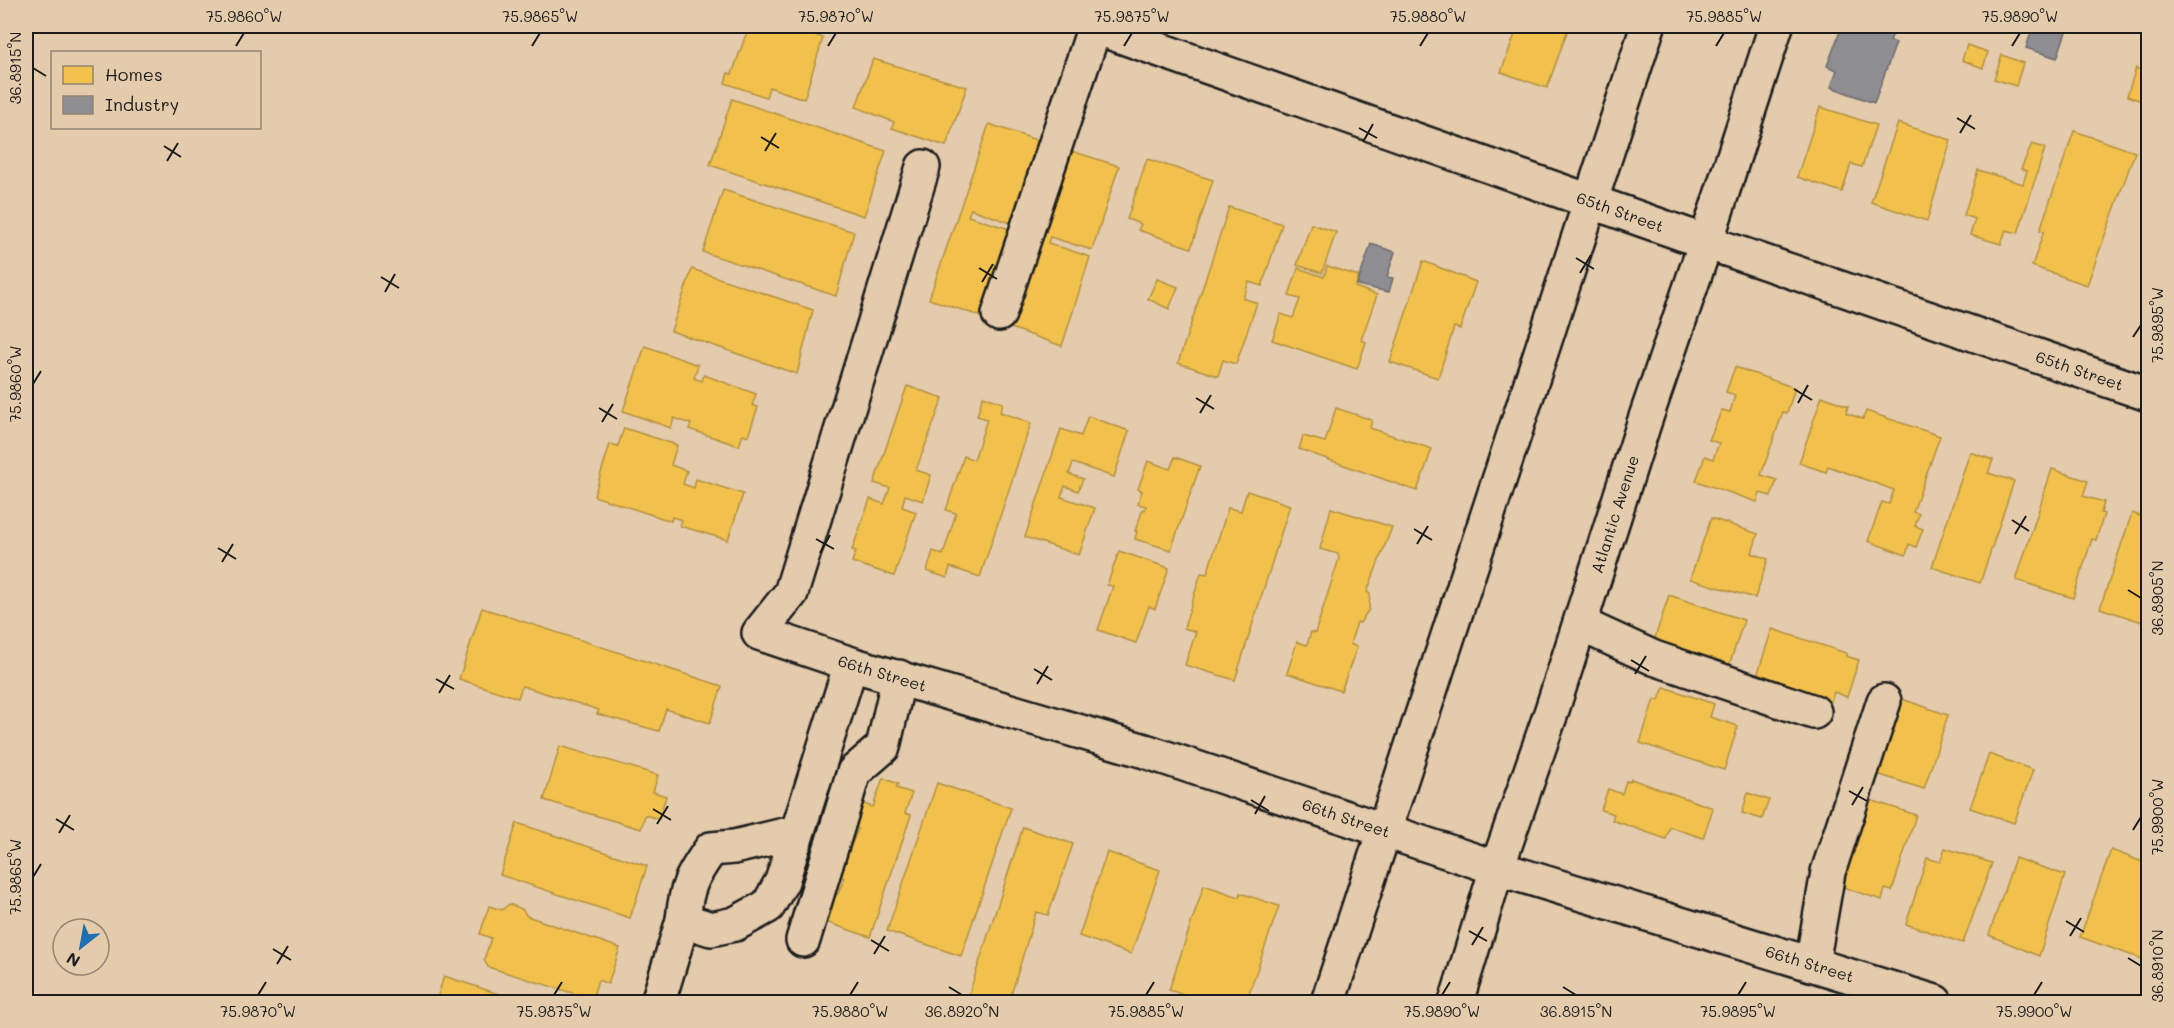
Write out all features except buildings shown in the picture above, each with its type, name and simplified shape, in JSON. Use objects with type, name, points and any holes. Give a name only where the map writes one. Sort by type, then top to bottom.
[{"type":"main road","points":[[999,314],[1093,26]]},
{"type":"main road","name":"65th Street","points":[[1093,26],[1706,242],[2148,394]]},
{"type":"main road","points":[[1328,1002],[1648,26]]},
{"type":"main road","name":"Atlantic Avenue","points":[[1456,1002],[1497,868],[1580,624],[1776,26]]},
{"type":"main road","name":"66th Street","points":[[923,167],[791,593],[759,633],[851,664],[1145,751],[1497,868],[1935,1002]]},
{"type":"main road","points":[[1580,624],[1654,658],[1814,712]]},
{"type":"main road","points":[[683,920],[711,929],[735,924],[768,906],[782,881],[851,664]]},
{"type":"main road","points":[[803,940],[854,772],[883,747],[899,677]]},
{"type":"main road","points":[[1812,964],[1828,872],[1884,701]]},
{"type":"main road","points":[[657,1002],[683,920],[686,894],[696,871],[711,849],[734,848],[797,832]]}]
